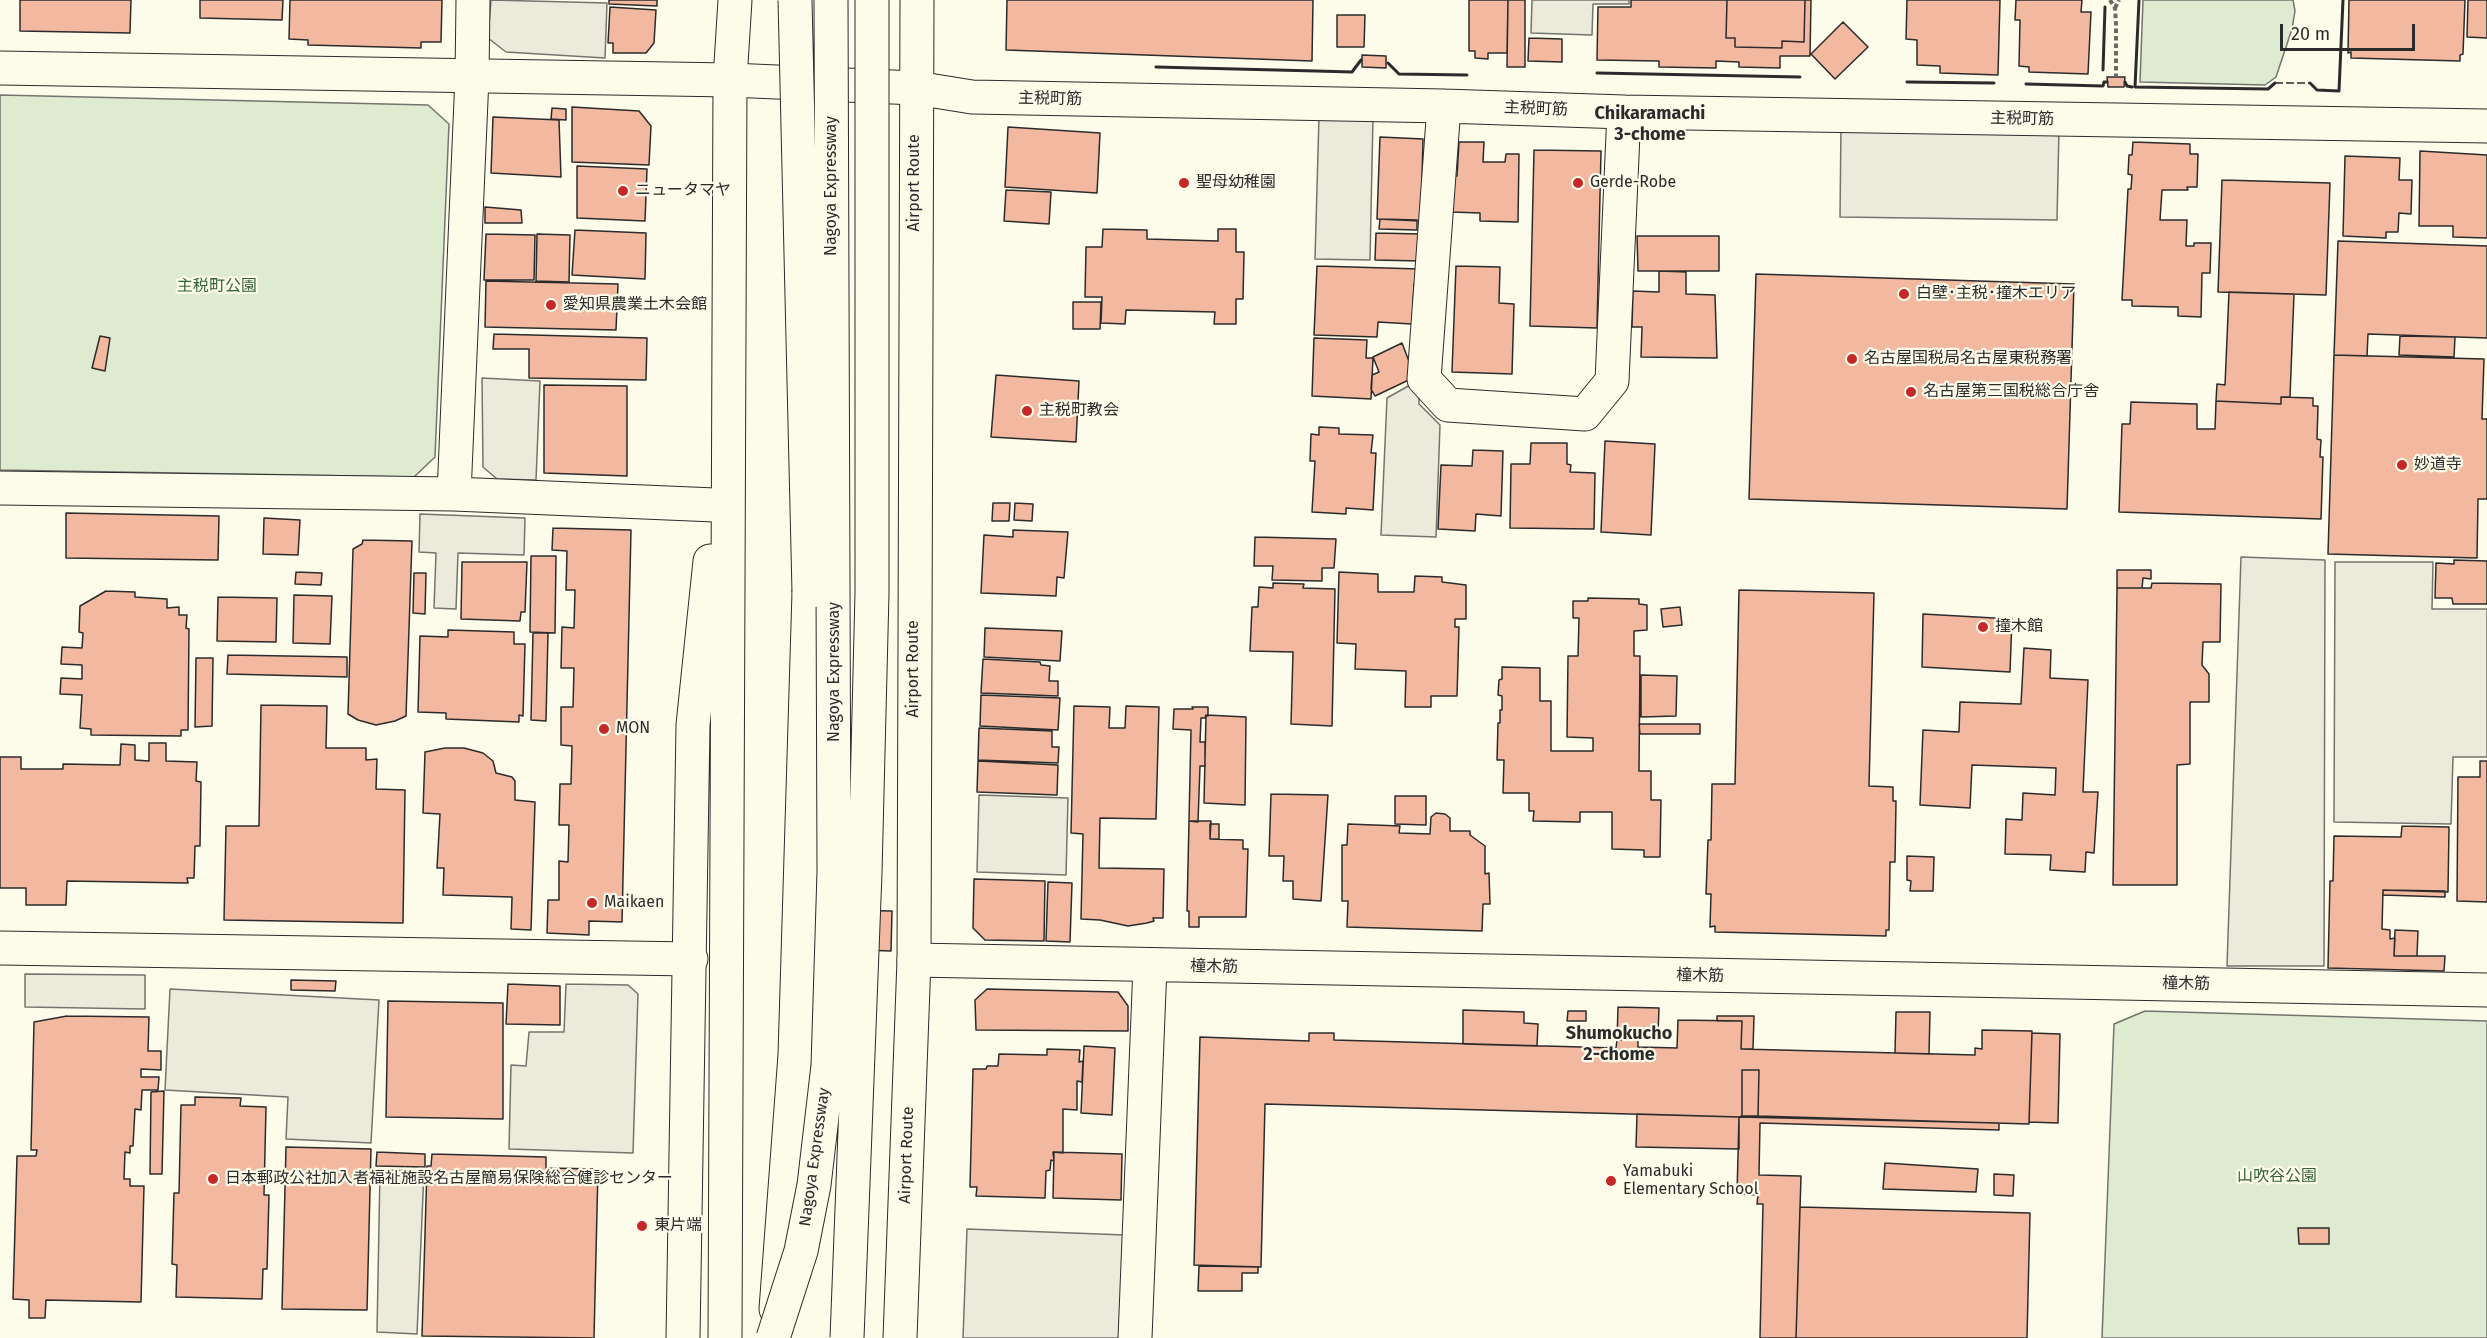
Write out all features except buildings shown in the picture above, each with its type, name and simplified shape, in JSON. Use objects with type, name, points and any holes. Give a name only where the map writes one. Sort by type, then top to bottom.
[{"type":"main road","points":[[454,494],[472,77],[473,0]]},
{"type":"main road","points":[[725,1338],[730,80],[735,0]]},
{"type":"main road","points":[[774,1338],[795,1055],[809,592],[795,0]]},
{"type":"main road","name":"Nagoya Expressway","points":[[774,1338],[801,1251],[814,1185],[828,1066],[834,872],[831,0]]},
{"type":"main road","name":"Nagoya Expressway","points":[[847,1338],[865,873],[872,593],[872,0]]},
{"type":"main road","name":"Airport Route","points":[[900,1338],[914,960],[917,0]]},
{"type":"main road","name":"主税町筋","points":[[0,68],[730,80],[916,88],[972,97],[1444,106],[1624,112],[2487,126]]},
{"type":"main road","points":[[1444,106],[1424,379],[1448,405],[1585,414],[1612,381],[1624,112]]},
{"type":"main road","points":[[683,1338],[691,959],[693,725],[715,505],[729,312]]},
{"type":"main road","points":[[0,488],[454,494],[715,505]]},
{"type":"main road","points":[[0,948],[691,959]]},
{"type":"main road","name":"橦木筋","points":[[914,960],[2487,990]]},
{"type":"main road","points":[[1135,1338],[1150,966]]},
{"type":"path","points":[[2110,0],[2115,8],[2116,77]]},
{"type":"path","points":[[2115,8],[2120,0]]},
{"type":"green space","points":[[2143,0],[2293,0],[2295,11],[2292,29],[2276,77],[2265,85],[2140,82]]},
{"type":"green space","name":"主税町公園","points":[[0,95],[428,105],[449,124],[435,457],[414,477],[0,470]]},
{"type":"green space","name":"山吹谷公園","points":[[2145,1011],[2487,1021],[2487,1338],[2102,1338],[2114,1024]]},
{"type":"shaded area","points":[[491,0],[607,3],[605,58],[506,52],[488,38]]},
{"type":"shaded area","points":[[1532,0],[1629,0],[1629,4],[1593,4],[1592,35],[1531,33]]},
{"type":"shaded area","points":[[1319,116],[1373,117],[1370,260],[1315,259]]},
{"type":"shaded area","points":[[1841,125],[2059,129],[2057,220],[1840,217]]},
{"type":"shaded area","points":[[482,378],[540,381],[536,480],[497,479],[483,467]]},
{"type":"shaded area","points":[[1419,380],[1419,404],[1440,425],[1436,537],[1381,535],[1387,398]]},
{"type":"shaded area","points":[[420,514],[525,518],[524,555],[458,553],[456,609],[434,608],[436,553],[419,552]]},
{"type":"shaded area","points":[[2241,557],[2325,560],[2324,966],[2227,966]]},
{"type":"shaded area","points":[[2335,562],[2433,562],[2432,609],[2487,609],[2487,757],[2453,757],[2451,824],[2334,822]]},
{"type":"shaded area","points":[[979,795],[1068,798],[1066,875],[977,872]]},
{"type":"shaded area","points":[[25,974],[145,975],[145,1009],[25,1007]]},
{"type":"shaded area","points":[[566,984],[628,985],[638,994],[633,1153],[509,1149],[511,1065],[526,1066],[529,1032],[564,1032]]},
{"type":"shaded area","points":[[170,989],[379,1000],[371,1143],[286,1139],[288,1097],[165,1090]]},
{"type":"shaded area","points":[[380,1170],[424,1171],[417,1334],[377,1332]]},
{"type":"shaded area","points":[[967,1229],[1125,1235],[1122,1338],[963,1338]]},
{"type":"fence","points":[[2275,83],[2310,83]]},
{"type":"wall","points":[[2139,0],[2135,87],[2268,89],[2275,83]]},
{"type":"wall","points":[[2310,83],[2317,90],[2339,91],[2343,0]]},
{"type":"wall","points":[[2103,70],[2105,7]]},
{"type":"wall","points":[[1316,71],[1352,72],[1361,60]]},
{"type":"wall","points":[[1388,63],[1399,74],[1467,75]]},
{"type":"wall","points":[[1156,67],[1316,71]]},
{"type":"wall","points":[[1597,73],[1800,77]]},
{"type":"wall","points":[[1907,82],[1994,83]]},
{"type":"wall","points":[[2026,84],[2103,86],[2104,82],[2107,82]]},
{"type":"wall","points":[[2125,82],[2127,86],[2132,87]]},
{"type":"place","name":"聖母幼稚園","points":[[1184,183]]},
{"type":"place","name":"Gerde-Robe","points":[[1578,183]]},
{"type":"place","name":"ニュータマヤ","points":[[623,191]]},
{"type":"place","name":"白壁･主税･撞木エリア","points":[[1904,294]]},
{"type":"place","name":"愛知県農業土木会館","points":[[551,305]]},
{"type":"place","name":"名古屋国税局名古屋東税務署","points":[[1852,359]]},
{"type":"place","name":"名古屋第三国税総合庁舎","points":[[1911,392]]},
{"type":"place","name":"主税町教会","points":[[1027,411]]},
{"type":"place","name":"妙道寺","points":[[2402,465]]},
{"type":"place","name":"撞木館","points":[[1983,627]]},
{"type":"place","name":"MON","points":[[604,729]]},
{"type":"place","name":"Maikaen","points":[[592,903]]},
{"type":"place","name":"日本郵政公社加入者福祉施設名古屋簡易保険総合健診センター","points":[[213,1179]]},
{"type":"place","name":"Yamabuki Elementary School","points":[[1611,1181]]},
{"type":"place","name":"東片端","points":[[642,1226]]},
{"type":"district","name":"Chikaramachi 3-chome","points":[[1650,124]]},
{"type":"district","name":"Shumokucho 2-chome","points":[[1619,1044]]}]
